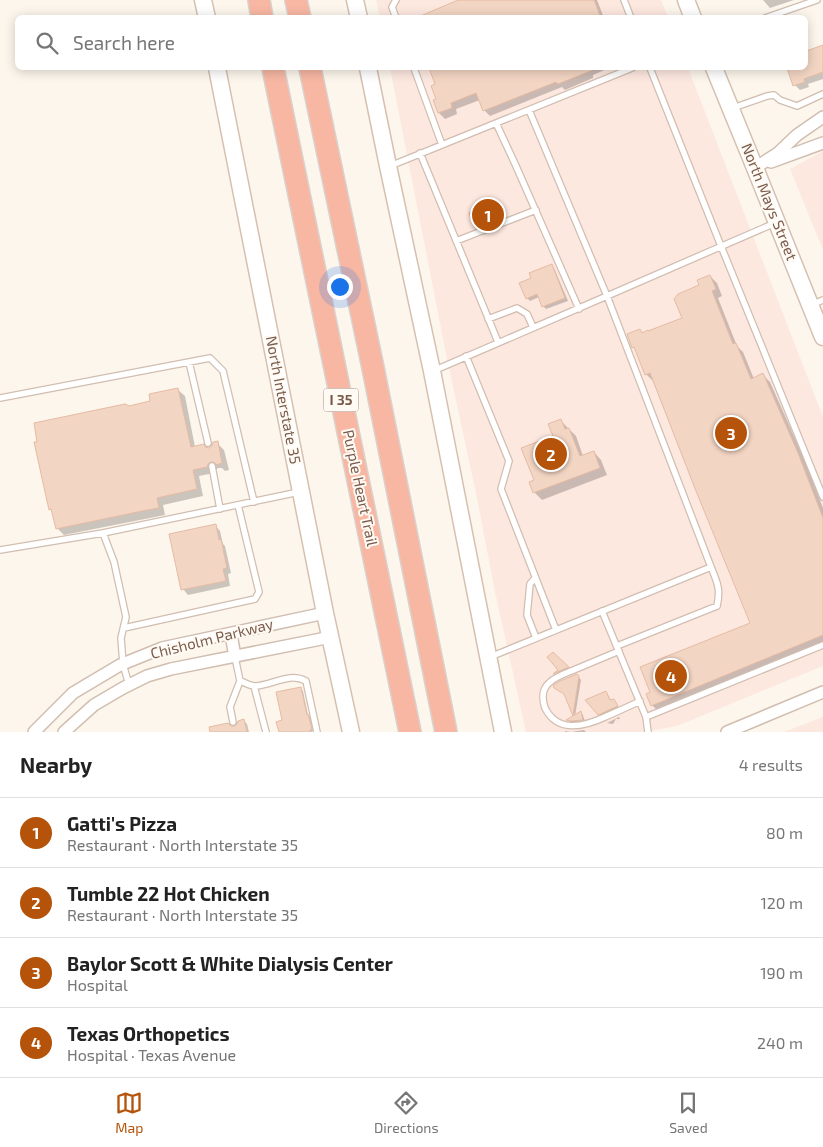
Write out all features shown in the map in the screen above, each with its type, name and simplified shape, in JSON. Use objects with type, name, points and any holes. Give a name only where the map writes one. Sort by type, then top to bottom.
[{"type":"highway","points":[[259,0],[262,15]]},
{"type":"highway","points":[[296,0],[299,15]]},
{"type":"highway","name":"Purple Heart Trail","points":[[273,70],[410,732]]},
{"type":"highway","name":"I 35","points":[[310,70],[374,372],[446,732]]},
{"type":"main road","points":[[203,0],[206,15]]},
{"type":"main road","points":[[355,0],[358,15]]},
{"type":"main road","points":[[686,0],[692,15]]},
{"type":"main road","name":"North Interstate 35","points":[[216,70],[325,613],[351,732]]},
{"type":"main road","points":[[368,70],[432,371],[503,732]]},
{"type":"main road","name":"North Mays Street","points":[[715,70],[777,222],[817,303],[823,337]]},
{"type":"street","points":[[755,168],[823,117]]},
{"type":"street","points":[[755,168],[823,143]]},
{"type":"street","name":"Chisholm Parkway","points":[[34,732],[73,693],[123,664],[162,648],[325,613]]},
{"type":"street","points":[[230,634],[235,657]]},
{"type":"street","name":"Chisholm Parkway","points":[[64,732],[94,705],[147,676],[171,669],[331,637]]},
{"type":"street","points":[[727,732],[823,692]]},
{"type":"lane","points":[[395,15],[392,7],[396,0]]},
{"type":"lane","points":[[624,0],[630,15]]},
{"type":"lane","points":[[774,15],[817,0]]},
{"type":"lane","points":[[415,70],[442,145]]},
{"type":"lane","points":[[388,166],[627,70]]},
{"type":"lane","points":[[651,70],[823,497]]},
{"type":"lane","points":[[731,109],[774,95],[780,100],[797,106],[823,94]]},
{"type":"lane","points":[[529,110],[607,296],[718,587],[717,606],[558,676],[548,683],[542,700],[546,712],[553,723],[571,730],[585,727],[640,701]]},
{"type":"lane","points":[[496,123],[579,308]]},
{"type":"lane","points":[[420,154],[498,342]]},
{"type":"lane","points":[[456,241],[536,210]]},
{"type":"lane","points":[[432,371],[777,222]]},
{"type":"lane","points":[[488,319],[517,308],[527,314],[533,327]]},
{"type":"lane","points":[[466,356],[509,462],[502,489],[556,630]]},
{"type":"lane","points":[[0,398],[210,358],[224,371],[254,502]]},
{"type":"lane","points":[[189,362],[208,443]]},
{"type":"lane","points":[[212,466],[220,509]]},
{"type":"lane","points":[[0,550],[103,533],[301,492]]},
{"type":"lane","points":[[124,628],[255,599],[259,592],[238,505]]},
{"type":"lane","points":[[103,533],[114,562],[126,617],[121,638],[123,664],[128,685]]},
{"type":"lane","points":[[488,658],[711,566]]},
{"type":"lane","points":[[535,578],[530,584],[527,615],[536,638]]},
{"type":"lane","points":[[602,611],[640,701],[646,717],[648,732]]},
{"type":"lane","points":[[646,717],[823,645]]},
{"type":"lane","points":[[233,722],[230,707],[240,681],[235,657]]},
{"type":"lane","points":[[240,681],[254,686],[292,677],[301,678],[306,681],[318,732]]},
{"type":"lane","points":[[254,686],[266,732]]},
{"type":"shaded area","points":[[376,0],[661,0],[667,15],[380,15]]},
{"type":"shaded area","points":[[390,70],[689,70],[823,417],[823,666],[677,726],[644,732],[526,732],[446,354]]},
{"type":"shaded area","points":[[823,151],[823,250],[790,169]]},
{"type":"shaded area","points":[[823,717],[823,732],[784,732]]},
{"type":"building","points":[[458,0],[594,0],[600,15],[423,15]]},
{"type":"building","points":[[823,45],[823,72],[804,79],[805,82],[793,86],[788,70],[808,70],[808,50]]},
{"type":"building","points":[[430,70],[593,70],[558,84],[556,82],[483,111],[476,93],[451,103],[452,108],[438,113],[433,100],[436,99],[431,86],[435,84]]},
{"type":"building","points":[[495,203],[501,219],[475,228],[469,213]]},
{"type":"building","points":[[552,264],[565,298],[542,307],[537,294],[526,299],[519,283],[531,278],[529,273]]},
{"type":"building","points":[[710,275],[716,289],[712,291],[733,344],[736,343],[751,379],[763,373],[798,453],[823,518],[823,635],[651,706],[646,694],[650,692],[640,667],[750,623],[650,373],[645,375],[627,334],[640,329],[642,333],[682,318],[674,299],[678,294],[699,285],[697,280]]},
{"type":"building","points":[[178,388],[191,447],[204,444],[205,447],[209,448],[213,442],[218,441],[222,463],[216,465],[214,462],[211,462],[207,467],[193,470],[197,489],[157,498],[159,508],[56,529],[51,509],[49,510],[34,442],[37,442],[34,423],[125,404],[129,406],[150,401],[149,394]]},
{"type":"building","points":[[561,419],[565,429],[569,428],[580,456],[594,451],[600,468],[533,493],[529,482],[534,480],[521,448],[553,436],[548,424]]},
{"type":"building","points":[[216,524],[227,568],[223,569],[226,581],[181,590],[169,534]]},
{"type":"building","points":[[553,652],[569,667],[553,674],[558,670],[547,657]]},
{"type":"building","points":[[577,674],[579,676],[573,716],[564,694],[554,688],[553,685]]},
{"type":"building","points":[[301,687],[312,729],[310,732],[279,732],[276,722],[282,720],[276,692]]},
{"type":"building","points":[[606,691],[610,700],[614,699],[618,706],[598,715],[585,700]]},
{"type":"building","points":[[581,711],[583,720],[566,720]]},
{"type":"building","points":[[244,719],[247,732],[210,732],[209,727],[228,723],[234,726],[238,721]]},
{"type":"place","name":"Gatti's Pizza","points":[[488,215]]},
{"type":"place","name":"Baylor Scott & White Dialysis Center","points":[[731,433]]},
{"type":"place","name":"Tumble 22 Hot Chicken","points":[[551,454]]},
{"type":"place","name":"Texas Orthopetics","points":[[671,676]]}]
